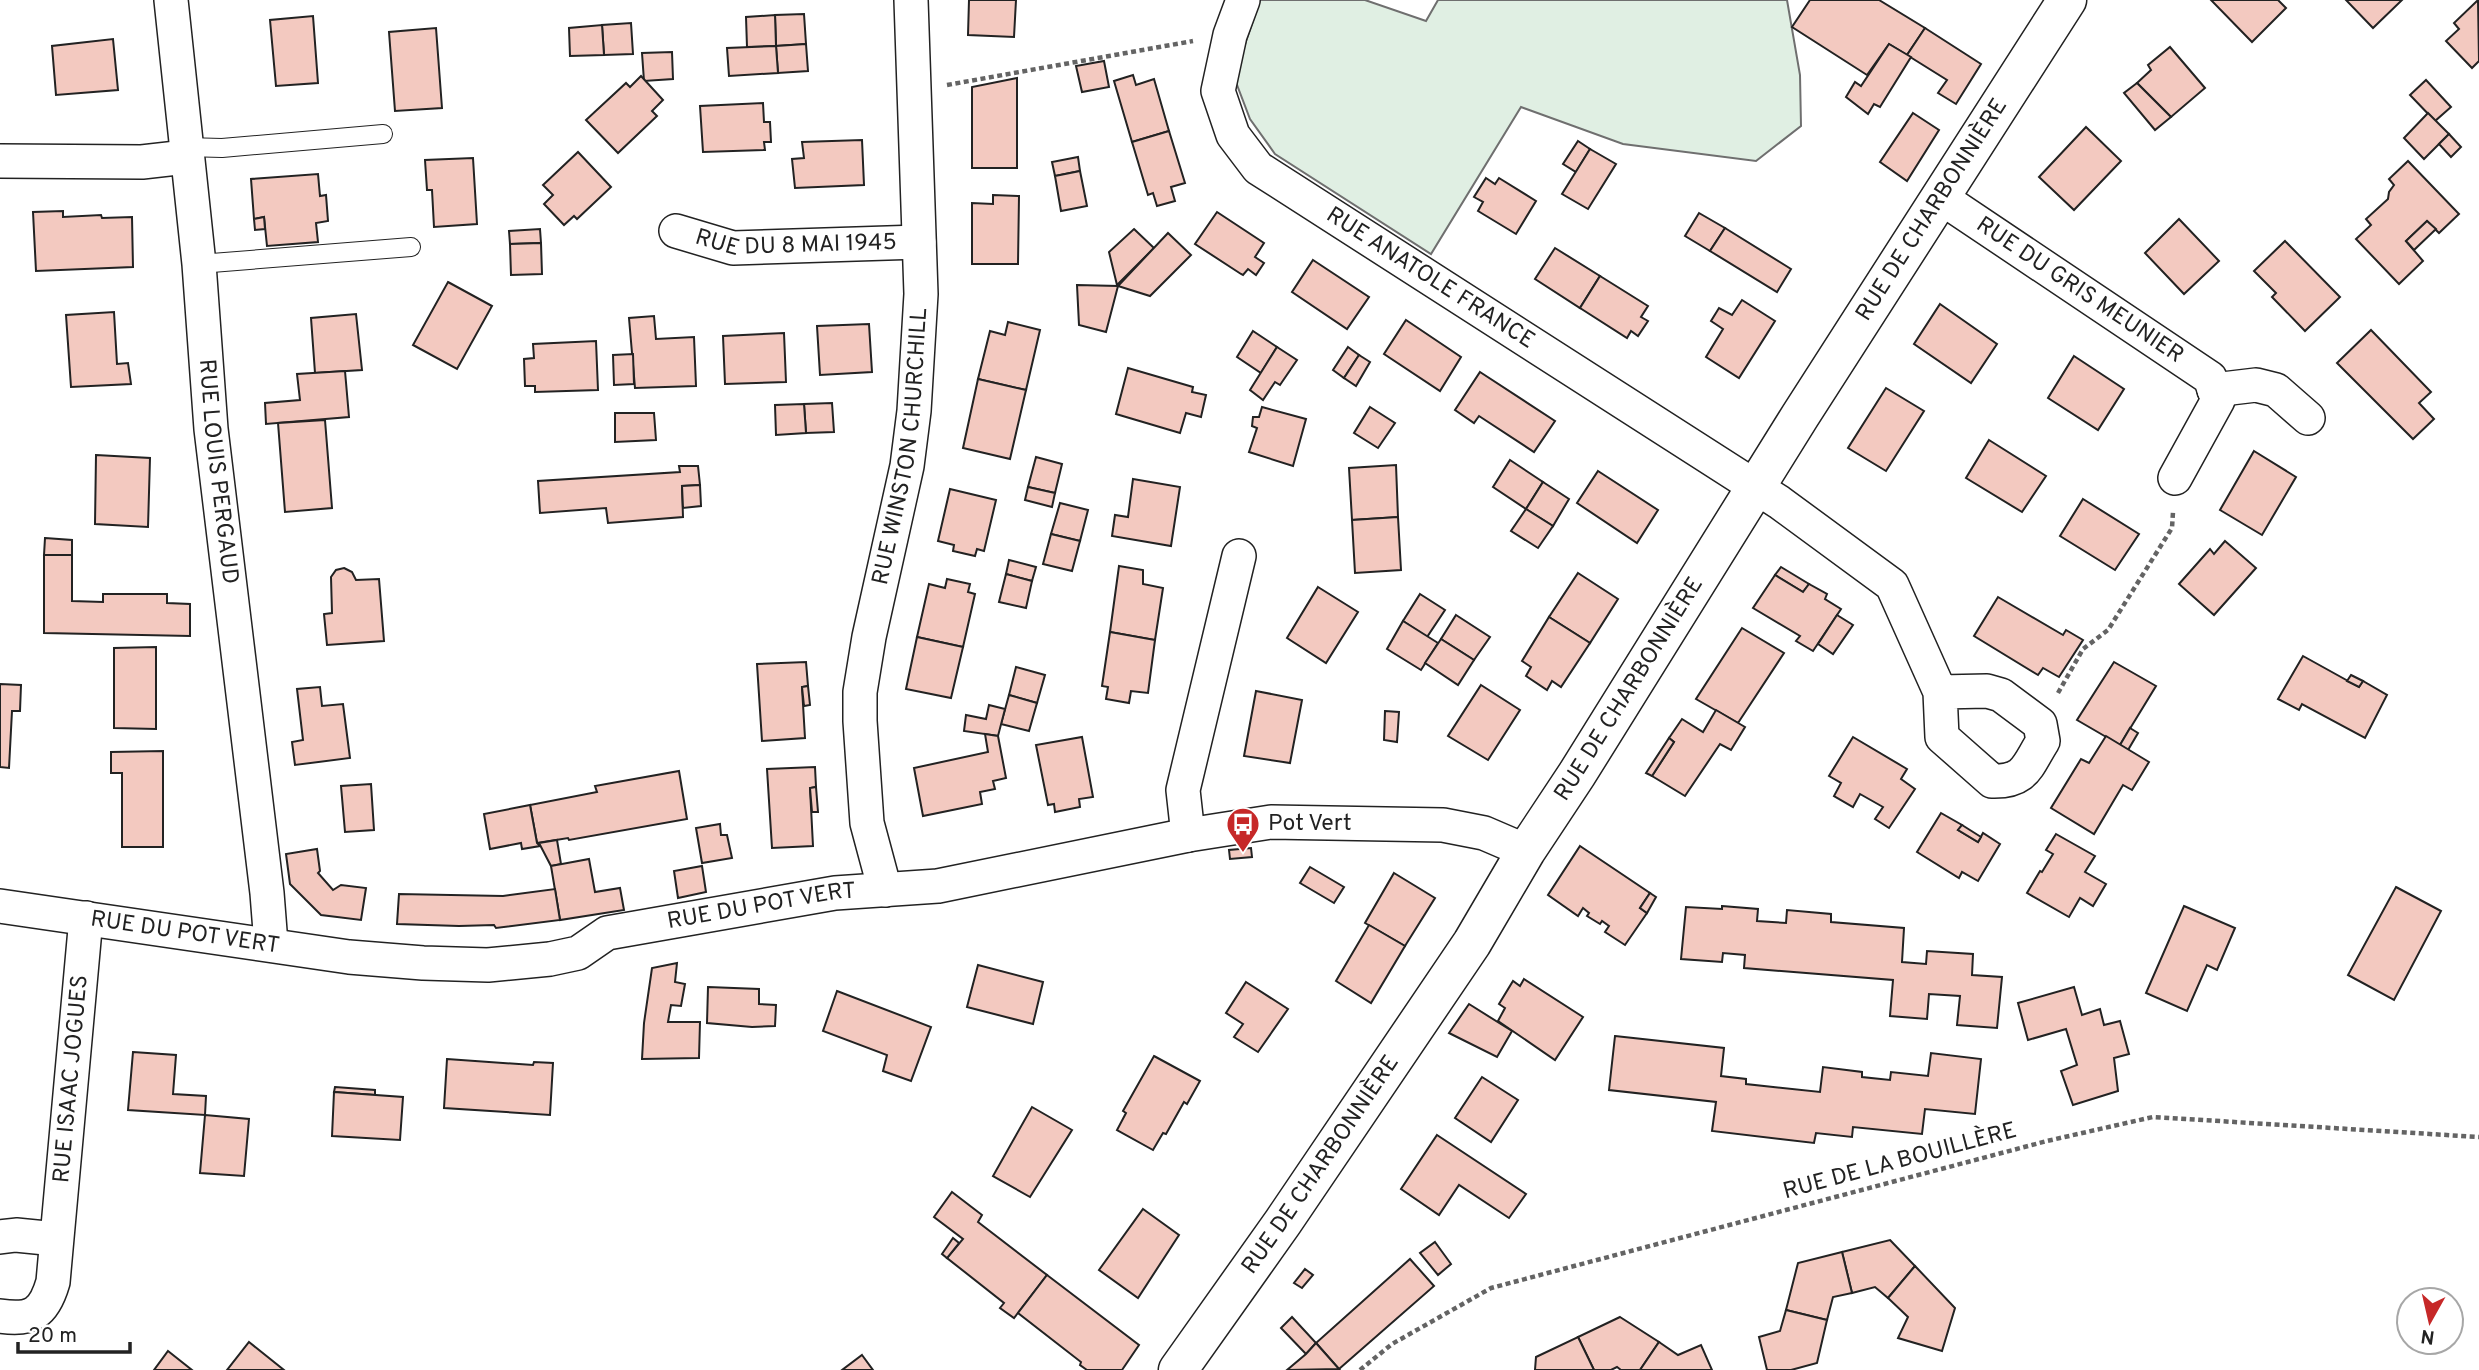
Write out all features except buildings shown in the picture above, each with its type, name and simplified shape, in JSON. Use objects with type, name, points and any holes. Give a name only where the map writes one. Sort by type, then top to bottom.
[{"type":"street","name":"RUE LOUIS PERGAUD","points":[[171,0],[199,264],[211,429],[271,944]]},
{"type":"street","name":"RUE WINSTON CHURCHILL","points":[[885,890],[867,822],[860,692],[869,637],[907,466],[914,411],[921,294],[911,0]]},
{"type":"street","name":"RUE ANATOLE FRANCE","points":[[1243,0],[1230,35],[1218,91],[1233,135],[1258,168],[1756,487],[1892,585],[1940,692]]},
{"type":"street","name":"RUE DE CHARBONNIÈRE","points":[[1178,1370],[1283,1222],[1472,943],[1526,851],[2067,0]]},
{"type":"street","points":[[0,161],[142,162],[186,152]]},
{"type":"street","name":"RUE DU GRIS MEUNIER","points":[[1940,197],[2210,378],[2214,390]]},
{"type":"street","name":"RUE DU 8 MAI 1945","points":[[676,231],[733,248],[919,242]]},
{"type":"street","points":[[2175,478],[2218,400],[2214,390],[2256,385],[2276,390],[2308,418]]},
{"type":"street","points":[[1188,835],[1182,790],[1239,556]]},
{"type":"street","points":[[1987,691],[2001,695],[2040,724],[2043,741],[2021,776],[2008,782],[1993,781],[1942,737],[1940,692],[1987,691]]},
{"type":"street","name":"RUE DU POT VERT","points":[[0,906],[349,957],[488,965],[550,959],[578,953],[607,933],[835,893],[939,886],[1188,835],[1271,822],[1443,825],[1484,833],[1526,851]]},
{"type":"street","name":"RUE ISAAC JOGUES","points":[[0,1316],[19,1318],[38,1312],[49,1298],[53,1282],[86,918]]},
{"type":"street","points":[[0,1237],[16,1235],[56,1239]]},
{"type":"lane","points":[[186,152],[383,134]]},
{"type":"lane","points":[[199,264],[411,247]]},
{"type":"path","points":[[943,86],[1230,35]]},
{"type":"path","points":[[2040,724],[2083,649],[2108,630],[2172,528],[2175,478]]},
{"type":"path","name":"RUE DE LA BOUILLÈRE","points":[[1360,1370],[1392,1344],[1491,1288],[2047,1141],[2153,1117],[2479,1137]]},
{"type":"green space","points":[[1260,0],[1365,0],[1426,21],[1438,0],[1787,0],[1800,75],[1801,126],[1756,161],[1623,144],[1521,107],[1431,254],[1275,154],[1250,119],[1234,77]]},
{"type":"place","name":"Pot Vert","points":[[1243,854]]}]
